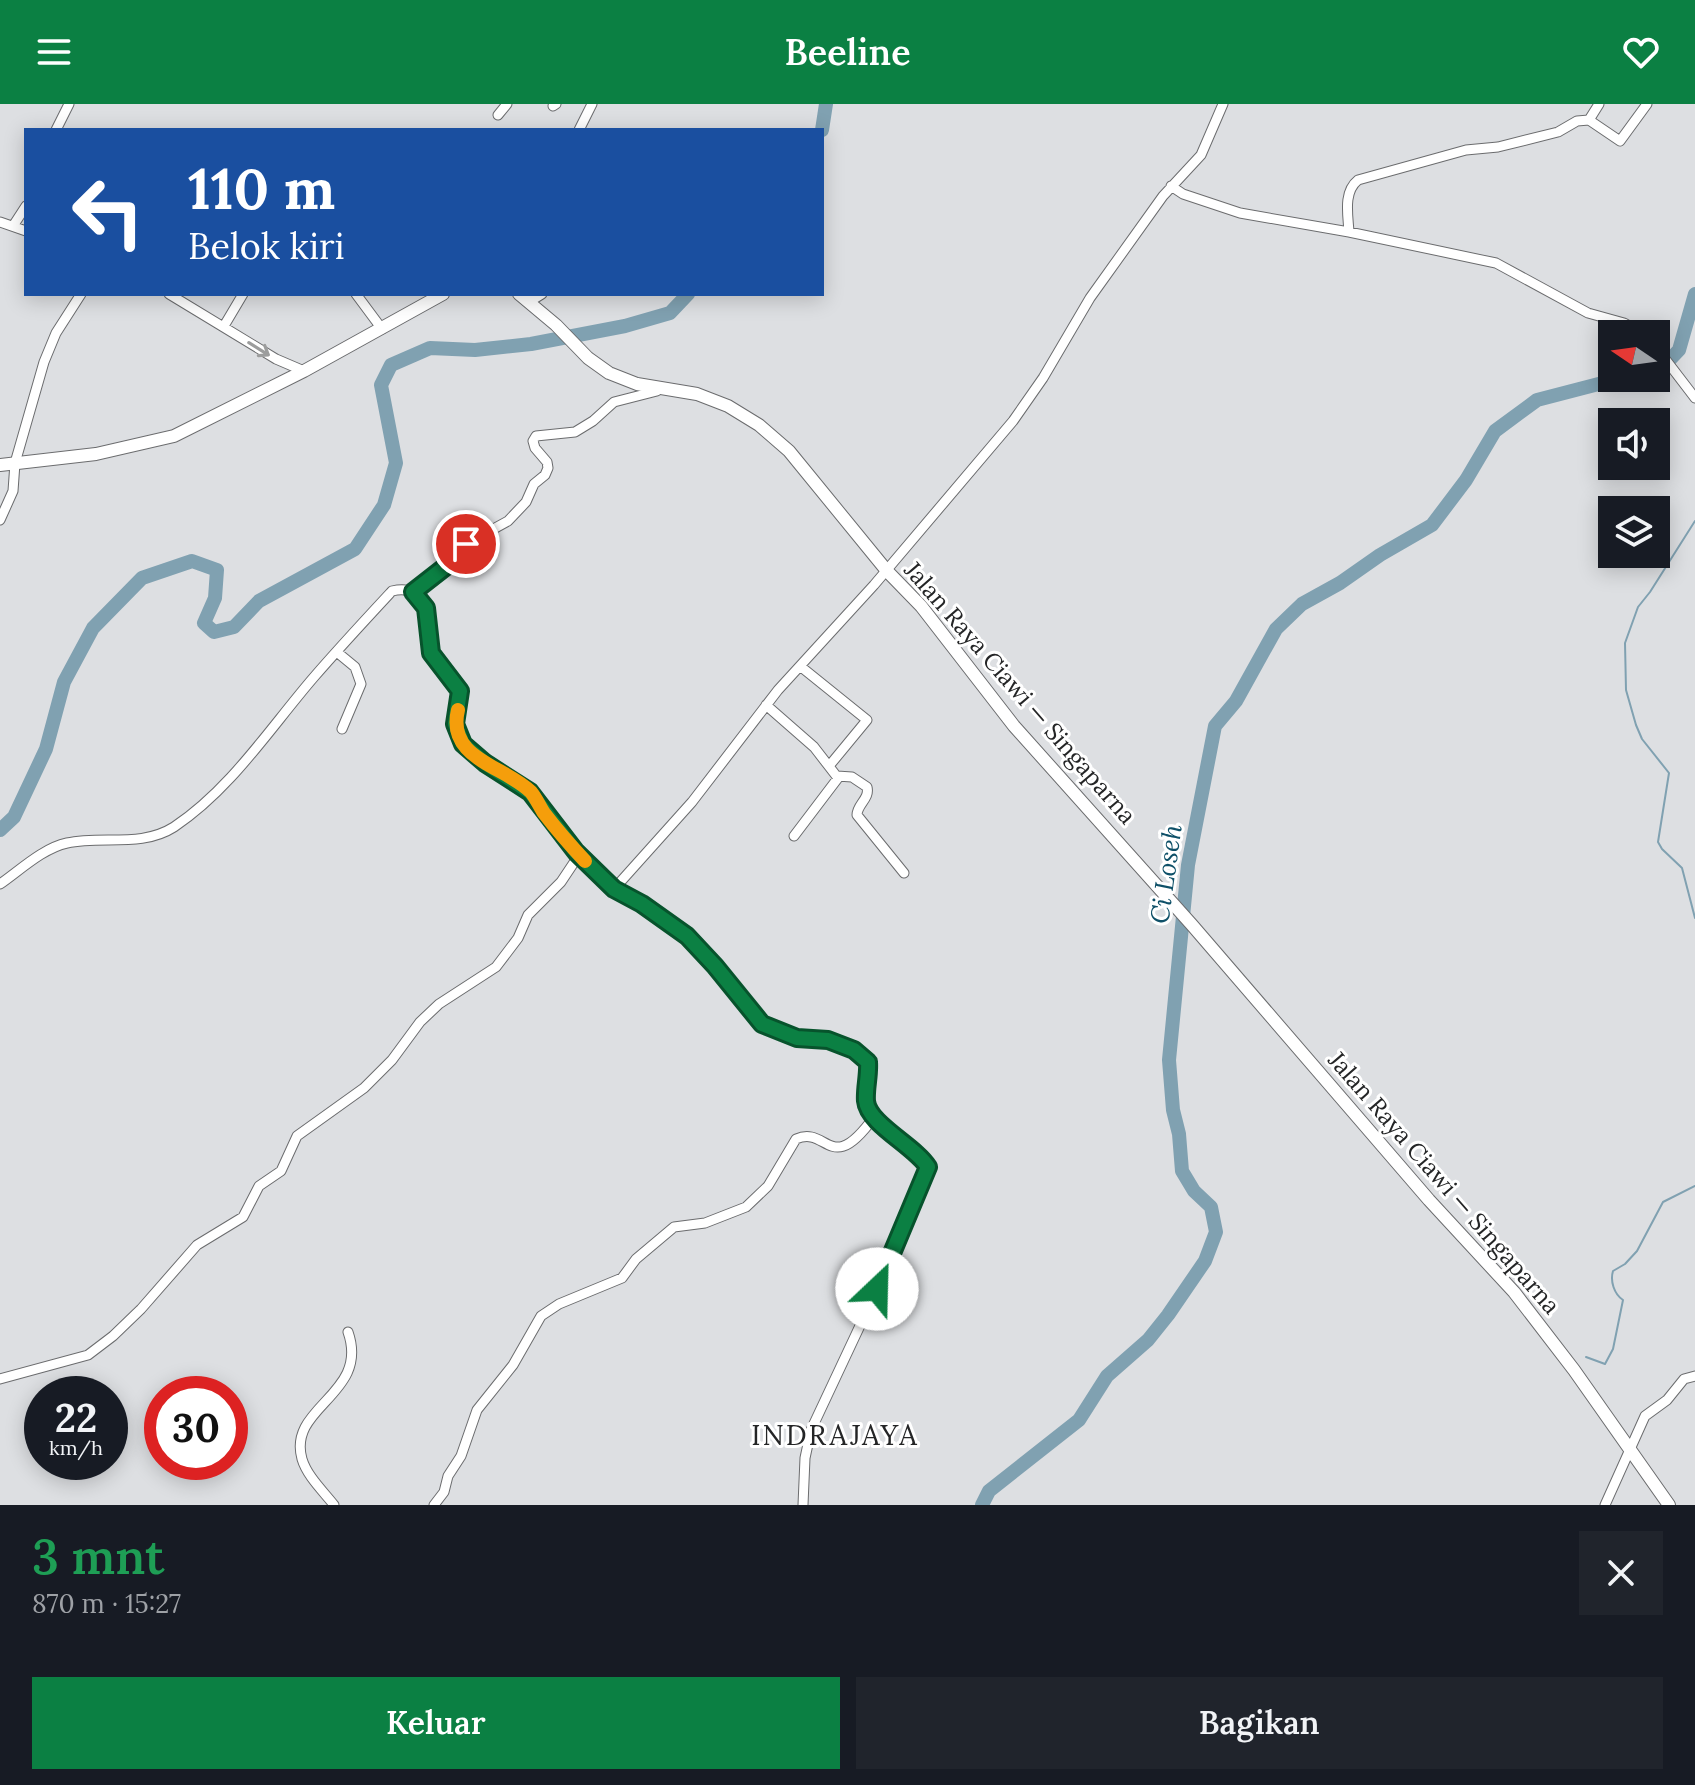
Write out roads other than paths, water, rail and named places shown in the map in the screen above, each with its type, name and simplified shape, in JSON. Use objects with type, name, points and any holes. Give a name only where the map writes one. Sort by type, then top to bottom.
[{"type":"main road","points":[[0,465],[96,454],[174,436],[304,371],[440,296]]},
{"type":"main road","name":"Jalan Raya Ciawi — Singaparna","points":[[524,298],[588,358],[609,373],[637,384],[697,394],[728,406],[759,425],[789,451],[887,571],[921,606],[1014,726],[1514,1292],[1574,1370],[1669,1505]]},
{"type":"street","points":[[57,128],[69,104]]},
{"type":"street","points":[[498,115],[507,104]]},
{"type":"street","points":[[580,128],[592,104]]},
{"type":"street","points":[[614,889],[692,802],[766,705],[887,571],[1013,421],[1043,378],[1090,298],[1171,186],[1201,155],[1223,104]]},
{"type":"street","points":[[1589,120],[1599,104]]},
{"type":"street","points":[[1349,232],[1348,195],[1351,186],[1358,180],[1466,150],[1498,147],[1558,132],[1577,121],[1589,120],[1620,141],[1647,104]]},
{"type":"street","points":[[1171,186],[1183,194],[1240,213],[1496,263],[1588,313],[1611,320]]},
{"type":"street","points":[[13,226],[24,209]]},
{"type":"street","points":[[0,222],[24,230]]},
{"type":"street","points":[[0,520],[13,491],[15,463],[44,362],[56,333],[80,296]]},
{"type":"street","points":[[172,296],[276,359],[304,371]]},
{"type":"street","points":[[224,326],[242,296]]},
{"type":"street","points":[[357,296],[382,329]]},
{"type":"street","points":[[1670,363],[1695,398]]},
{"type":"street","points":[[413,592],[454,560],[466,544],[508,521],[526,502],[534,484],[541,480],[548,468],[547,462],[535,448],[533,441],[536,436],[575,432],[614,402],[672,389]]},
{"type":"street","points":[[0,884],[64,843],[129,840],[150,837],[172,828],[221,788],[392,591],[404,589],[413,592],[426,608],[431,653],[460,691],[455,724],[463,744],[485,763],[530,792],[579,855],[614,889],[642,904],[687,936],[762,1024],[797,1038],[828,1040],[854,1050],[868,1062],[866,1103],[874,1117],[921,1156],[928,1167],[865,1315],[811,1430],[805,1458],[803,1505]]},
{"type":"street","points":[[338,653],[355,667],[361,684],[342,729]]},
{"type":"street","points":[[800,666],[867,720],[829,766]]},
{"type":"street","points":[[766,705],[814,747],[837,776],[837,782],[794,836]]},
{"type":"street","points":[[837,776],[852,777],[867,787],[867,795],[857,815],[904,873]]},
{"type":"street","points":[[0,1379],[88,1355],[113,1336],[197,1245],[243,1217],[259,1186],[281,1171],[297,1136],[364,1088],[439,1004],[496,967],[518,938],[528,915],[561,882],[579,855]]},
{"type":"street","points":[[434,1505],[444,1492],[448,1476],[463,1452],[477,1410],[513,1365],[541,1316],[559,1304],[622,1278],[636,1259],[674,1227],[705,1223],[746,1207],[768,1186],[796,1139],[807,1136],[832,1147],[846,1146],[860,1137],[874,1117]]},
{"type":"street","points":[[334,1505],[308,1472],[300,1446],[308,1422],[348,1373],[352,1353],[348,1332]]},
{"type":"street","points":[[1605,1505],[1645,1416],[1667,1400],[1684,1379],[1695,1376]]},
{"type":"waterway","points":[[822,128],[826,104]]},
{"type":"waterway","name":"Ci Loseh","points":[[1670,359],[1679,350],[1695,294]]},
{"type":"waterway","points":[[0,830],[14,817],[46,749],[64,682],[93,628],[142,578],[192,561],[217,570],[215,598],[204,623],[214,632],[234,627],[259,601],[355,549],[384,505],[396,463],[381,385],[391,365],[430,348],[475,350],[531,344],[625,326],[670,313],[686,296]]},
{"type":"waterway","name":"Ci Loseh","points":[[982,1505],[989,1491],[1079,1420],[1107,1376],[1148,1340],[1205,1261],[1216,1232],[1211,1207],[1194,1191],[1182,1171],[1169,1060],[1188,865],[1215,726],[1236,701],[1276,629],[1302,604],[1432,525],[1466,480],[1495,431],[1537,400],[1598,384]]},
{"type":"waterway","points":[[1695,521],[1638,607],[1625,643],[1626,690],[1636,725],[1642,739],[1669,773],[1658,842],[1682,868],[1695,918]]},
{"type":"waterway","points":[[1586,1357],[1605,1364],[1613,1349],[1623,1300],[1614,1287],[1613,1271],[1637,1251],[1663,1202],[1695,1186]]},
{"type":"district","name":"INDRAJAYA","points":[[835,1435]]}]
